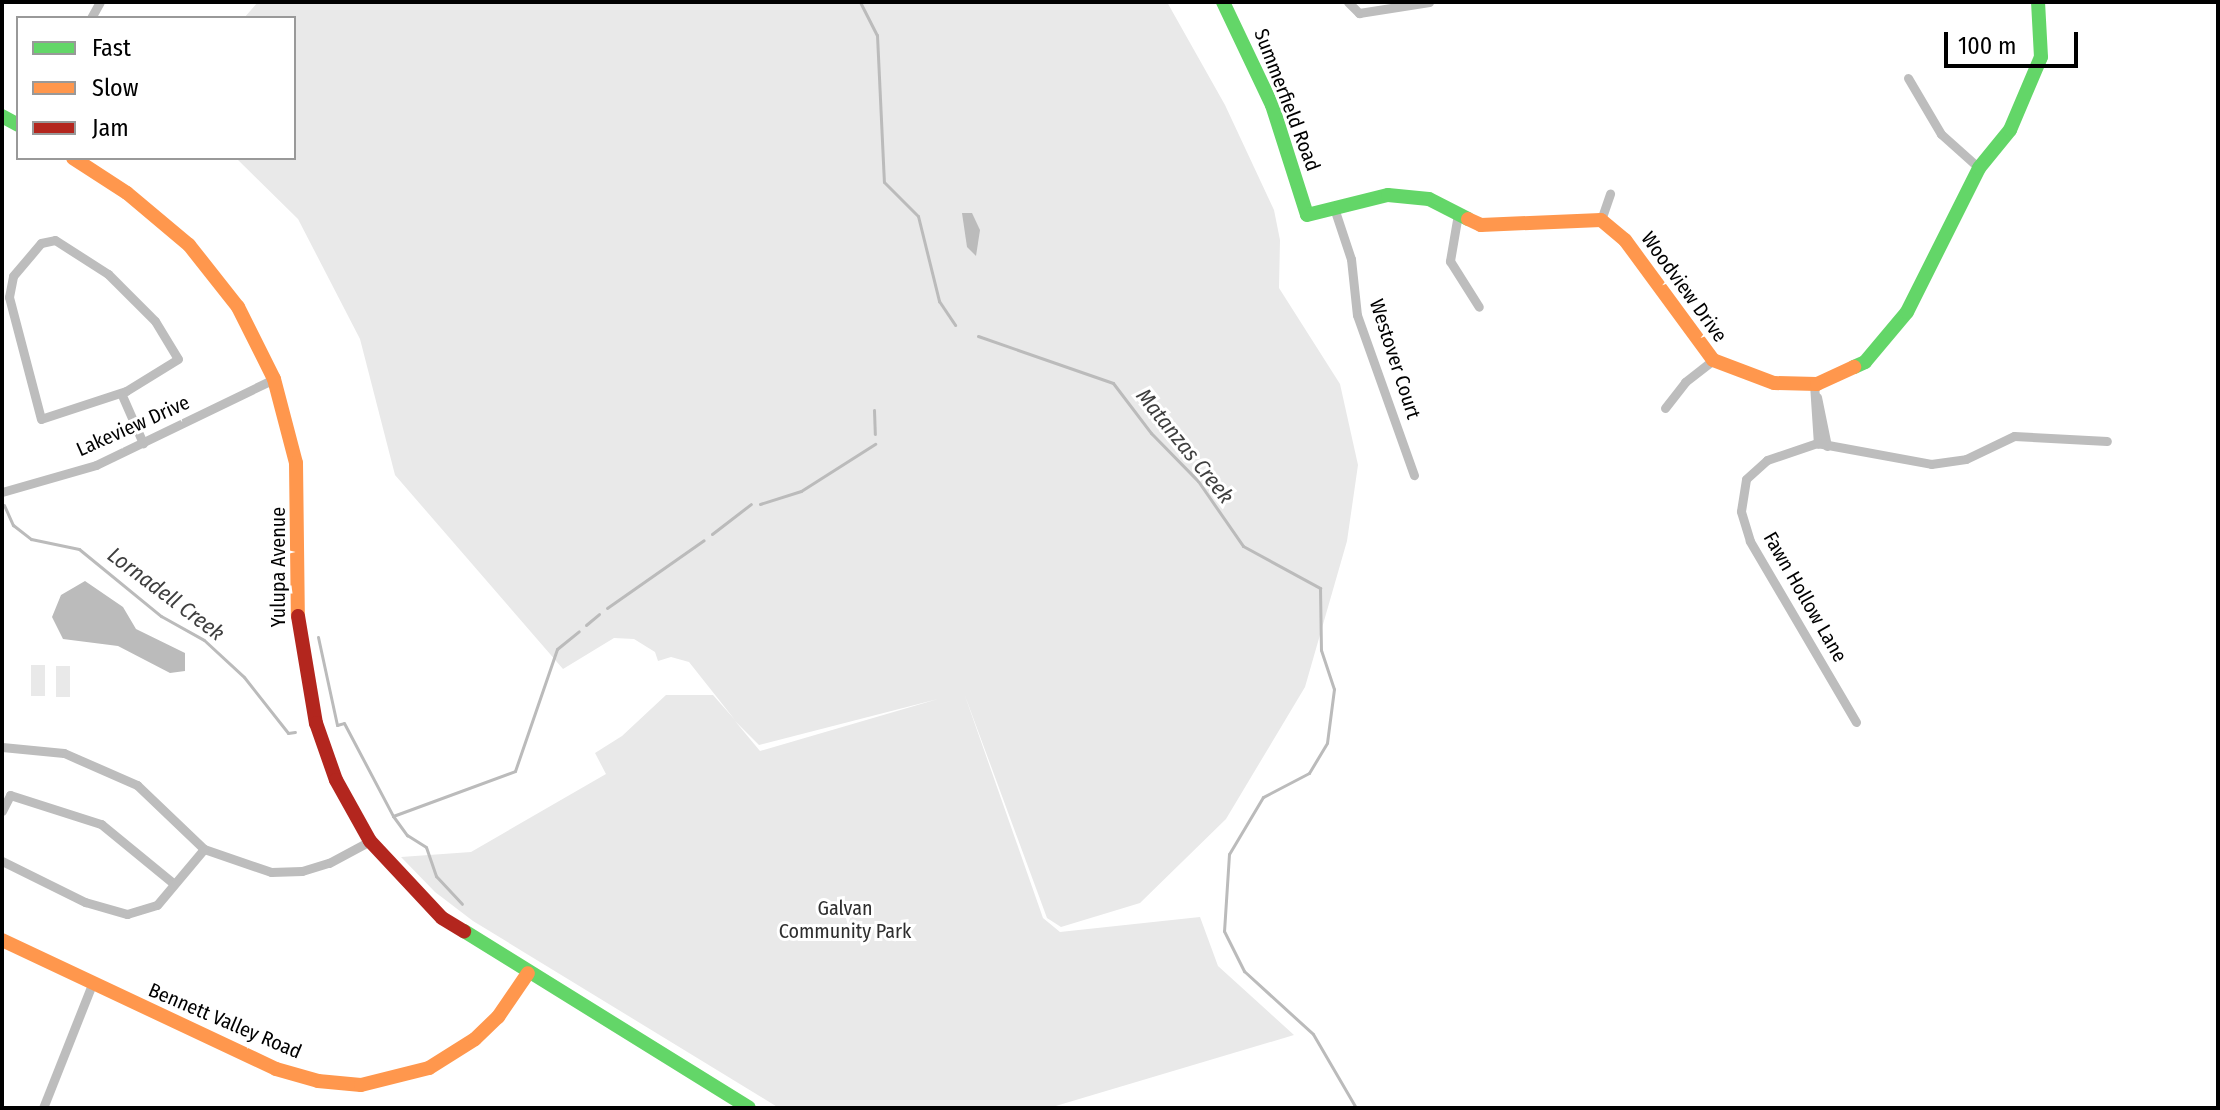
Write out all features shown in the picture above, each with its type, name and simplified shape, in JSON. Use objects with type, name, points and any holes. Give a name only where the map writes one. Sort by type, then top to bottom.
[{"type":"street","name":"Summerfield Road","points":[[1223,2],[1282,130],[1307,215],[1334,208]]},
{"type":"street","points":[[1348,2],[1359,13],[1429,2]]},
{"type":"street","name":"Woodview Drive","points":[[1601,220],[1625,240],[1713,360],[1774,383],[1815,390],[1865,362],[1907,312],[1979,168],[2010,130],[2041,57],[2038,2]]},
{"type":"street","points":[[1908,78],[1941,134],[1979,168]]},
{"type":"street","name":"Yulupa Avenue","points":[[76,160],[127,193],[189,245],[238,307],[274,379],[296,463],[298,640],[316,723],[336,780],[370,841],[442,918],[528,973]]},
{"type":"street","points":[[1334,208],[1388,195],[1429,199],[1481,225],[1601,220],[1610,194]]},
{"type":"street","name":"Westover Court","points":[[1334,208],[1351,259],[1357,315],[1414,475]]},
{"type":"street","points":[[1458,214],[1450,261],[1479,307]]},
{"type":"street","points":[[55,240],[108,274],[155,321],[178,359],[123,392],[41,419],[9,297],[13,276],[41,243],[55,240]]},
{"type":"street","points":[[1665,408],[1685,382],[1713,360]]},
{"type":"street","name":"Lakeview Drive","points":[[2,492],[96,465],[274,379]]},
{"type":"street","points":[[1815,390],[1823,445]]},
{"type":"street","points":[[123,392],[146,442]]},
{"type":"street","name":"Fawn Hollow Lane","points":[[1856,722],[1750,541],[1741,511],[1746,479],[1767,460],[1823,445],[1931,464],[1966,459],[2014,436],[2107,441]]},
{"type":"street","points":[[2,747],[64,753],[137,785],[204,849],[271,872],[302,871],[370,841]]},
{"type":"street","points":[[2,811],[10,795],[101,824],[173,883]]},
{"type":"street","points":[[2,861],[85,902],[127,914],[157,905],[204,849]]},
{"type":"street","name":"Bennett Valley Road","points":[[2,940],[276,1069],[318,1081],[361,1085],[429,1068],[475,1039],[498,1017],[528,973]]},
{"type":"street","points":[[528,973],[749,1108]]},
{"type":"street","points":[[43,1108],[92,984]]},
{"type":"green space","name":"Galvan Community Park","points":[[258,2],[1167,2],[1225,105],[1274,210],[1280,240],[1279,288],[1340,384],[1358,465],[1347,541],[1305,687],[1226,819],[1140,903],[1061,927],[1047,918],[964,693],[1043,918],[1060,932],[1200,917],[1218,966],[1294,1035],[1049,1108],[779,1108],[473,921],[435,892],[401,857],[471,852],[606,774],[595,753],[622,736],[666,695],[713,695],[735,720],[689,662],[671,657],[658,661],[655,652],[634,639],[614,638],[563,669],[395,475],[360,339],[298,219],[238,160],[296,160],[296,16],[246,16]],"holes":[[[938,699],[760,751],[735,721],[759,745]]]},
{"type":"green space","points":[[31,665],[45,665],[45,696],[31,696]]},
{"type":"green space","points":[[56,666],[70,666],[70,697],[56,697]]},
{"type":"shaded area","points":[[962,213],[972,213],[980,230],[976,256],[967,247]]},
{"type":"shaded area","points":[[85,581],[123,607],[136,629],[185,653],[185,671],[170,673],[118,646],[63,639],[52,617],[61,595]]},
{"type":"waterway","name":"Matanzas Creek","points":[[860,2],[877,35],[884,182],[918,216],[939,301],[955,325]]},
{"type":"waterway","name":"Matanzas Creek","points":[[978,336],[1113,383],[1151,433],[1198,481],[1243,546],[1320,588],[1321,650],[1334,689],[1327,743],[1309,773],[1263,797],[1229,854],[1224,931],[1244,971],[1313,1034],[1356,1108]]},
{"type":"waterway","points":[[874,410],[875,434]]},
{"type":"waterway","points":[[760,504],[801,491],[875,444]]},
{"type":"waterway","points":[[712,534],[751,504]]},
{"type":"waterway","name":"Lornadell Creek","points":[[4,505],[13,525],[31,539],[79,549],[161,616],[204,640],[244,677],[288,733],[295,732]]},
{"type":"waterway","points":[[607,608],[704,540]]},
{"type":"waterway","points":[[586,625],[599,614]]},
{"type":"waterway","name":"Lornadell Creek","points":[[318,637],[337,725],[344,723],[393,816],[515,771],[557,649],[579,631]]},
{"type":"waterway","points":[[393,816],[407,835],[426,847],[436,876],[462,904]]},
{"type":"traffic: fast","points":[[1223,2],[1272,105],[1307,215],[1388,195],[1429,199],[1468,219]]},
{"type":"traffic: fast","points":[[1854,367],[1865,362],[1907,312],[1979,168],[2010,130],[2041,57],[2038,2]]},
{"type":"traffic: fast","points":[[2,116],[16,124]]},
{"type":"traffic: fast","points":[[464,931],[749,1108]]},
{"type":"traffic: slow","points":[[76,160],[127,193],[189,245],[238,307],[274,379],[296,463],[298,616]]},
{"type":"traffic: slow","points":[[1468,219],[1481,225],[1601,220],[1625,240],[1713,360],[1774,383],[1817,384],[1854,367]]},
{"type":"traffic: slow","points":[[2,940],[276,1069],[318,1081],[361,1085],[429,1068],[475,1039],[498,1017],[528,973]]},
{"type":"traffic: jam","points":[[298,616],[316,723],[336,780],[370,841],[442,918],[464,931]]}]
